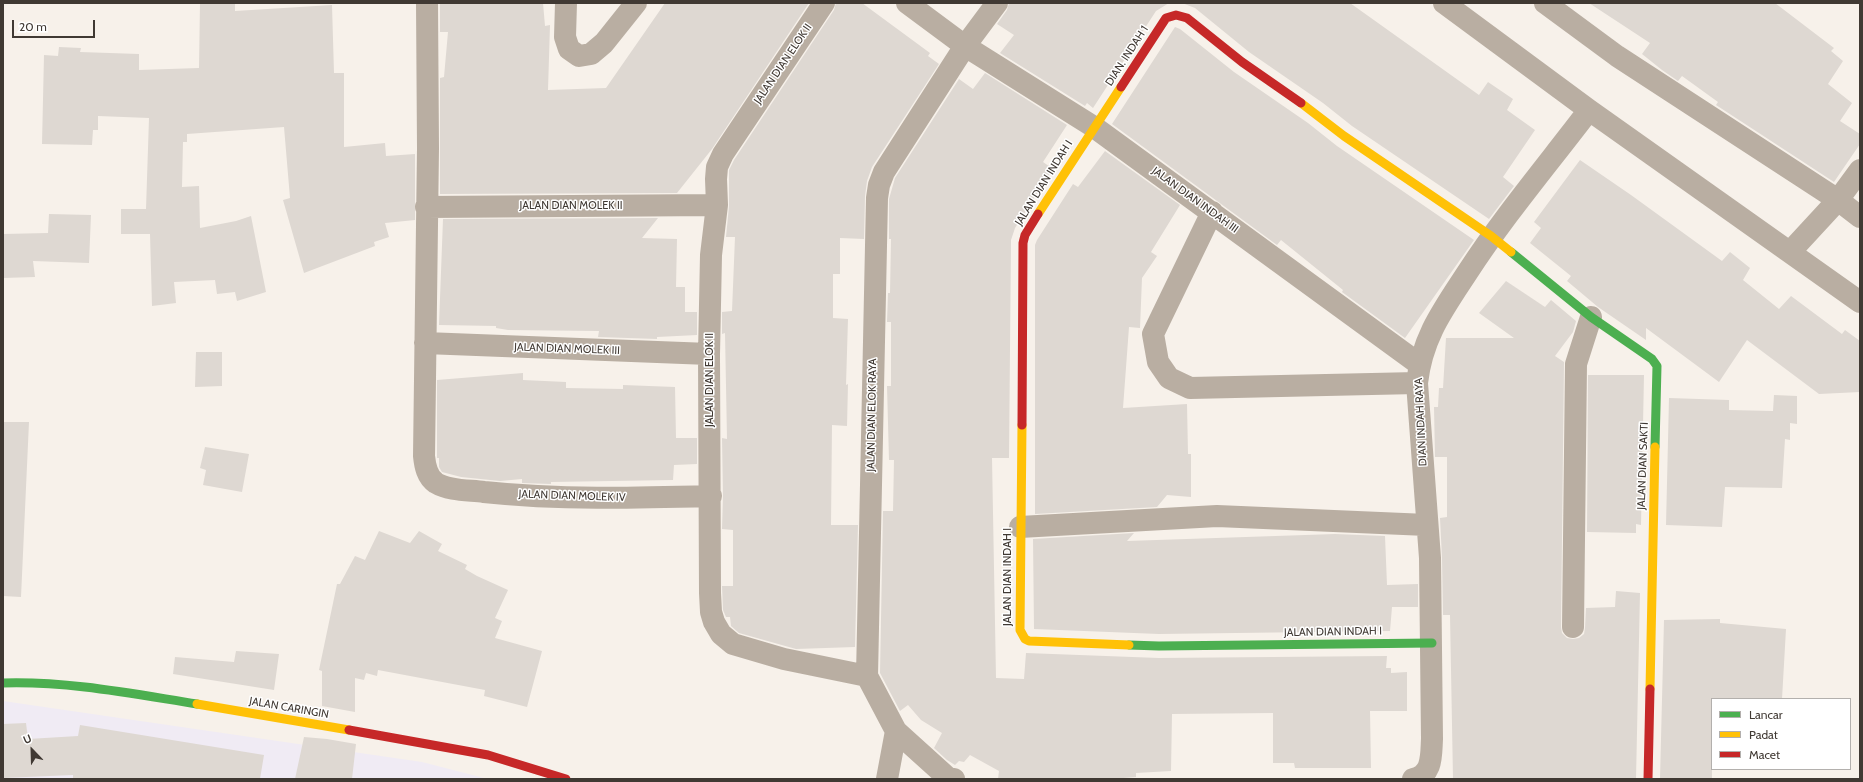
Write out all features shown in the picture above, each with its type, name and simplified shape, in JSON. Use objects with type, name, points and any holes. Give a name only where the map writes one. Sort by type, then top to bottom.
[{"type":"street","points":[[425,343],[428,148],[427,3]]},
{"type":"street","points":[[566,3],[565,37],[569,49],[579,56],[591,54],[604,43],[636,3]]},
{"type":"street","name":"JALAN DIAN ELOK II","points":[[824,3],[723,154],[717,167],[717,205],[711,256],[709,354],[711,612],[721,634],[733,644],[784,659],[867,676]]},
{"type":"street","name":"JALAN DIAN INDAH III","points":[[907,3],[965,46],[1094,127],[1212,212],[1418,373]]},
{"type":"street","name":"JALAN DIAN ELOK RAYA","points":[[950,779],[896,731],[867,676],[877,198],[879,185],[884,172],[965,46],[997,3]]},
{"type":"street","points":[[1444,3],[1589,110],[1860,302]]},
{"type":"street","points":[[1545,3],[1617,56],[1838,200],[1860,217]]},
{"type":"street","name":"DIAN. INDAH 1","points":[[1094,127],[1166,18],[1173,14],[1179,14],[1187,18]]},
{"type":"street","name":"JALAN DIAN SAKTI","points":[[1187,18],[1242,62],[1316,113],[1344,136],[1491,236],[1591,317],[1652,359],[1657,366],[1648,779]]},
{"type":"street","name":"DIAN INDAH RAYA","points":[[1413,779],[1423,775],[1430,764],[1432,739],[1430,558],[1418,373],[1434,323],[1491,236],[1589,110]]},
{"type":"street","name":"JALAN DIAN INDAH I","points":[[1094,127],[1025,235],[1023,243],[1019,625],[1023,636],[1029,641],[1159,646],[1432,643]]},
{"type":"street","points":[[1790,252],[1838,200],[1860,170]]},
{"type":"street","name":"JALAN DIAN MOLEK II","points":[[426,207],[717,205]]},
{"type":"street","points":[[1212,212],[1153,334],[1158,362],[1169,378],[1190,388],[1418,373]]},
{"type":"street","points":[[1573,627],[1576,364],[1591,317]]},
{"type":"street","name":"JALAN DIAN MOLEK III","points":[[425,343],[709,354]]},
{"type":"street","name":"JALAN DIAN MOLEK IV","points":[[425,343],[424,456],[429,476],[436,483],[454,488],[515,495],[599,499],[711,496]]},
{"type":"street","points":[[1020,527],[1217,516],[1427,525]]},
{"type":"street","name":"JALAN CARINGIN","points":[[3,683],[83,686],[253,713],[488,755],[566,779]]},
{"type":"street","points":[[887,779],[896,731]]},
{"type":"shaded area","points":[[3,701],[422,762],[488,779],[3,779]]},
{"type":"building","points":[[200,3],[235,3],[235,11],[332,5],[334,73],[344,73],[344,147],[385,143],[386,156],[415,154],[415,220],[385,223],[389,237],[374,242],[375,246],[304,273],[283,200],[290,198],[284,127],[187,134],[187,142],[183,142],[182,187],[199,186],[200,228],[236,221],[251,216],[266,292],[237,301],[235,292],[217,294],[215,280],[174,282],[176,303],[152,306],[150,234],[121,234],[121,209],[146,209],[149,118],[98,116],[98,130],[93,130],[92,145],[42,144],[44,55],[58,56],[59,47],[81,48],[80,52],[139,54],[139,70],[199,68]]},
{"type":"building","points":[[440,3],[543,3],[545,26],[550,25],[548,90],[606,88],[665,3],[809,3],[712,149],[677,193],[440,194],[440,78],[444,77],[448,32],[440,32]]},
{"type":"building","points":[[836,3],[862,3],[930,53],[928,56],[939,64],[872,167],[867,181],[865,196],[864,239],[840,238],[840,274],[833,274],[833,318],[848,319],[846,385],[848,384],[847,426],[832,425],[831,525],[858,525],[855,647],[796,649],[739,633],[731,626],[730,617],[726,617],[723,610],[722,586],[733,586],[733,530],[722,529],[722,438],[727,439],[725,333],[722,334],[722,312],[732,311],[735,237],[726,237],[729,206],[729,170],[734,160],[834,10]]},
{"type":"building","points":[[1009,3],[1169,3],[1156,11],[1093,108],[1087,103],[1085,106],[1000,53],[1014,35],[997,24],[1007,10]]},
{"type":"building","points":[[1182,3],[1350,3],[1479,95],[1488,82],[1513,99],[1507,110],[1535,130],[1503,177],[1514,186],[1489,219],[1352,126],[1323,103],[1249,52],[1195,8]]},
{"type":"building","points":[[1589,3],[1775,3],[1834,48],[1831,51],[1843,61],[1828,84],[1852,103],[1840,121],[1860,134],[1860,144],[1834,182],[1716,105],[1718,102],[1682,76],[1678,81],[1662,70],[1642,54],[1650,43]]},
{"type":"building","points":[[1175,27],[1180,29],[1234,72],[1308,123],[1337,146],[1474,240],[1405,338],[1342,292],[1343,290],[1281,240],[1277,245],[1112,124]]},
{"type":"building","points":[[985,73],[1067,125],[1043,162],[1053,169],[1015,228],[1011,240],[1009,458],[992,458],[996,678],[1024,679],[1026,653],[1159,658],[1387,656],[1386,668],[1391,668],[1391,673],[1407,672],[1407,711],[1370,711],[1371,768],[1295,768],[1294,763],[1273,763],[1273,713],[1172,714],[1171,771],[1136,773],[1136,777],[1111,779],[998,779],[999,771],[970,755],[964,762],[959,761],[955,765],[947,760],[934,748],[942,733],[921,720],[908,705],[900,711],[880,673],[883,511],[893,511],[894,460],[889,460],[887,386],[891,386],[891,322],[887,322],[888,293],[890,293],[891,239],[889,239],[889,199],[895,178],[959,79],[973,89]]},
{"type":"building","points":[[1105,151],[1180,205],[1151,252],[1157,256],[1142,278],[1140,328],[1129,327],[1123,408],[1187,404],[1188,454],[1191,454],[1191,497],[1167,495],[1157,507],[1035,514],[1035,245],[1073,184],[1078,187]]},
{"type":"building","points":[[1580,160],[1722,261],[1730,252],[1750,268],[1743,280],[1779,309],[1791,296],[1842,334],[1845,330],[1860,341],[1860,392],[1819,394],[1747,340],[1719,382],[1646,328],[1646,340],[1598,307],[1567,281],[1571,276],[1530,243],[1541,228],[1534,222]]},
{"type":"building","points":[[49,214],[91,215],[89,263],[33,261],[35,277],[3,278],[3,234],[48,233]]},
{"type":"building","points":[[658,218],[642,238],[677,239],[676,287],[685,287],[685,312],[697,312],[697,335],[657,337],[657,339],[598,337],[599,331],[508,330],[496,328],[496,326],[439,325],[443,219]]},
{"type":"building","points":[[1506,281],[1545,307],[1551,300],[1576,321],[1573,332],[1555,356],[1564,362],[1561,627],[1562,633],[1567,638],[1579,638],[1584,634],[1586,608],[1615,607],[1616,591],[1640,593],[1636,779],[1453,779],[1450,615],[1443,615],[1440,518],[1447,517],[1447,457],[1435,457],[1434,407],[1438,407],[1439,388],[1443,388],[1446,338],[1514,338],[1479,313]]},
{"type":"building","points":[[196,352],[222,352],[222,386],[195,387]]},
{"type":"building","points":[[523,373],[523,380],[566,382],[566,388],[623,389],[623,385],[675,387],[676,438],[697,438],[697,464],[674,465],[673,480],[551,482],[551,484],[522,483],[522,479],[500,481],[461,477],[442,472],[439,467],[439,458],[437,458],[437,380]]},
{"type":"building","points":[[1588,375],[1644,375],[1641,525],[1636,524],[1636,533],[1587,532]]},
{"type":"building","points":[[1774,395],[1797,396],[1797,424],[1790,423],[1790,440],[1785,439],[1782,488],[1725,487],[1722,527],[1666,525],[1669,398],[1729,400],[1729,410],[1773,411]]},
{"type":"building","points":[[3,422],[29,422],[21,597],[3,596]]},
{"type":"building","points":[[205,447],[249,454],[242,492],[203,485],[206,470],[200,468]]},
{"type":"building","points":[[379,531],[410,543],[419,531],[442,544],[438,551],[467,565],[465,569],[508,590],[495,618],[502,621],[495,638],[542,651],[527,707],[484,696],[485,690],[378,670],[377,676],[366,673],[364,680],[355,678],[355,712],[322,706],[322,671],[319,670],[337,584],[340,584],[355,556],[365,560]]},
{"type":"building","points":[[1134,533],[1127,541],[1335,534],[1385,536],[1387,585],[1418,584],[1418,607],[1392,607],[1390,631],[1159,634],[1034,629],[1033,539]]},
{"type":"building","points":[[1720,619],[1720,623],[1786,629],[1782,698],[1711,698],[1712,779],[1660,779],[1664,620]]},
{"type":"building","points":[[236,651],[279,654],[274,690],[173,674],[175,657],[234,662]]},
{"type":"building","points":[[26,723],[28,739],[78,736],[80,725],[264,755],[260,779],[73,779],[73,775],[3,778],[3,724]]},
{"type":"building","points":[[304,737],[356,744],[352,779],[295,779]]},
{"type":"traffic: fast","points":[[1511,252],[1591,317],[1652,359],[1657,366],[1655,447]]},
{"type":"traffic: fast","points":[[1129,645],[1432,643]]},
{"type":"traffic: fast","points":[[3,683],[77,686],[197,704]]},
{"type":"traffic: slow","points":[[1038,214],[1121,87]]},
{"type":"traffic: slow","points":[[1301,103],[1344,136],[1491,236],[1511,252]]},
{"type":"traffic: slow","points":[[1022,425],[1020,630],[1025,639],[1029,641],[1129,645]]},
{"type":"traffic: slow","points":[[1650,689],[1655,447]]},
{"type":"traffic: slow","points":[[197,704],[349,730]]},
{"type":"traffic: jam","points":[[1121,87],[1166,18],[1176,15],[1187,18],[1242,62],[1301,103]]},
{"type":"traffic: jam","points":[[1022,425],[1023,243],[1025,235],[1038,214]]},
{"type":"traffic: jam","points":[[1648,779],[1650,689]]},
{"type":"traffic: jam","points":[[349,730],[488,755],[566,779]]}]
